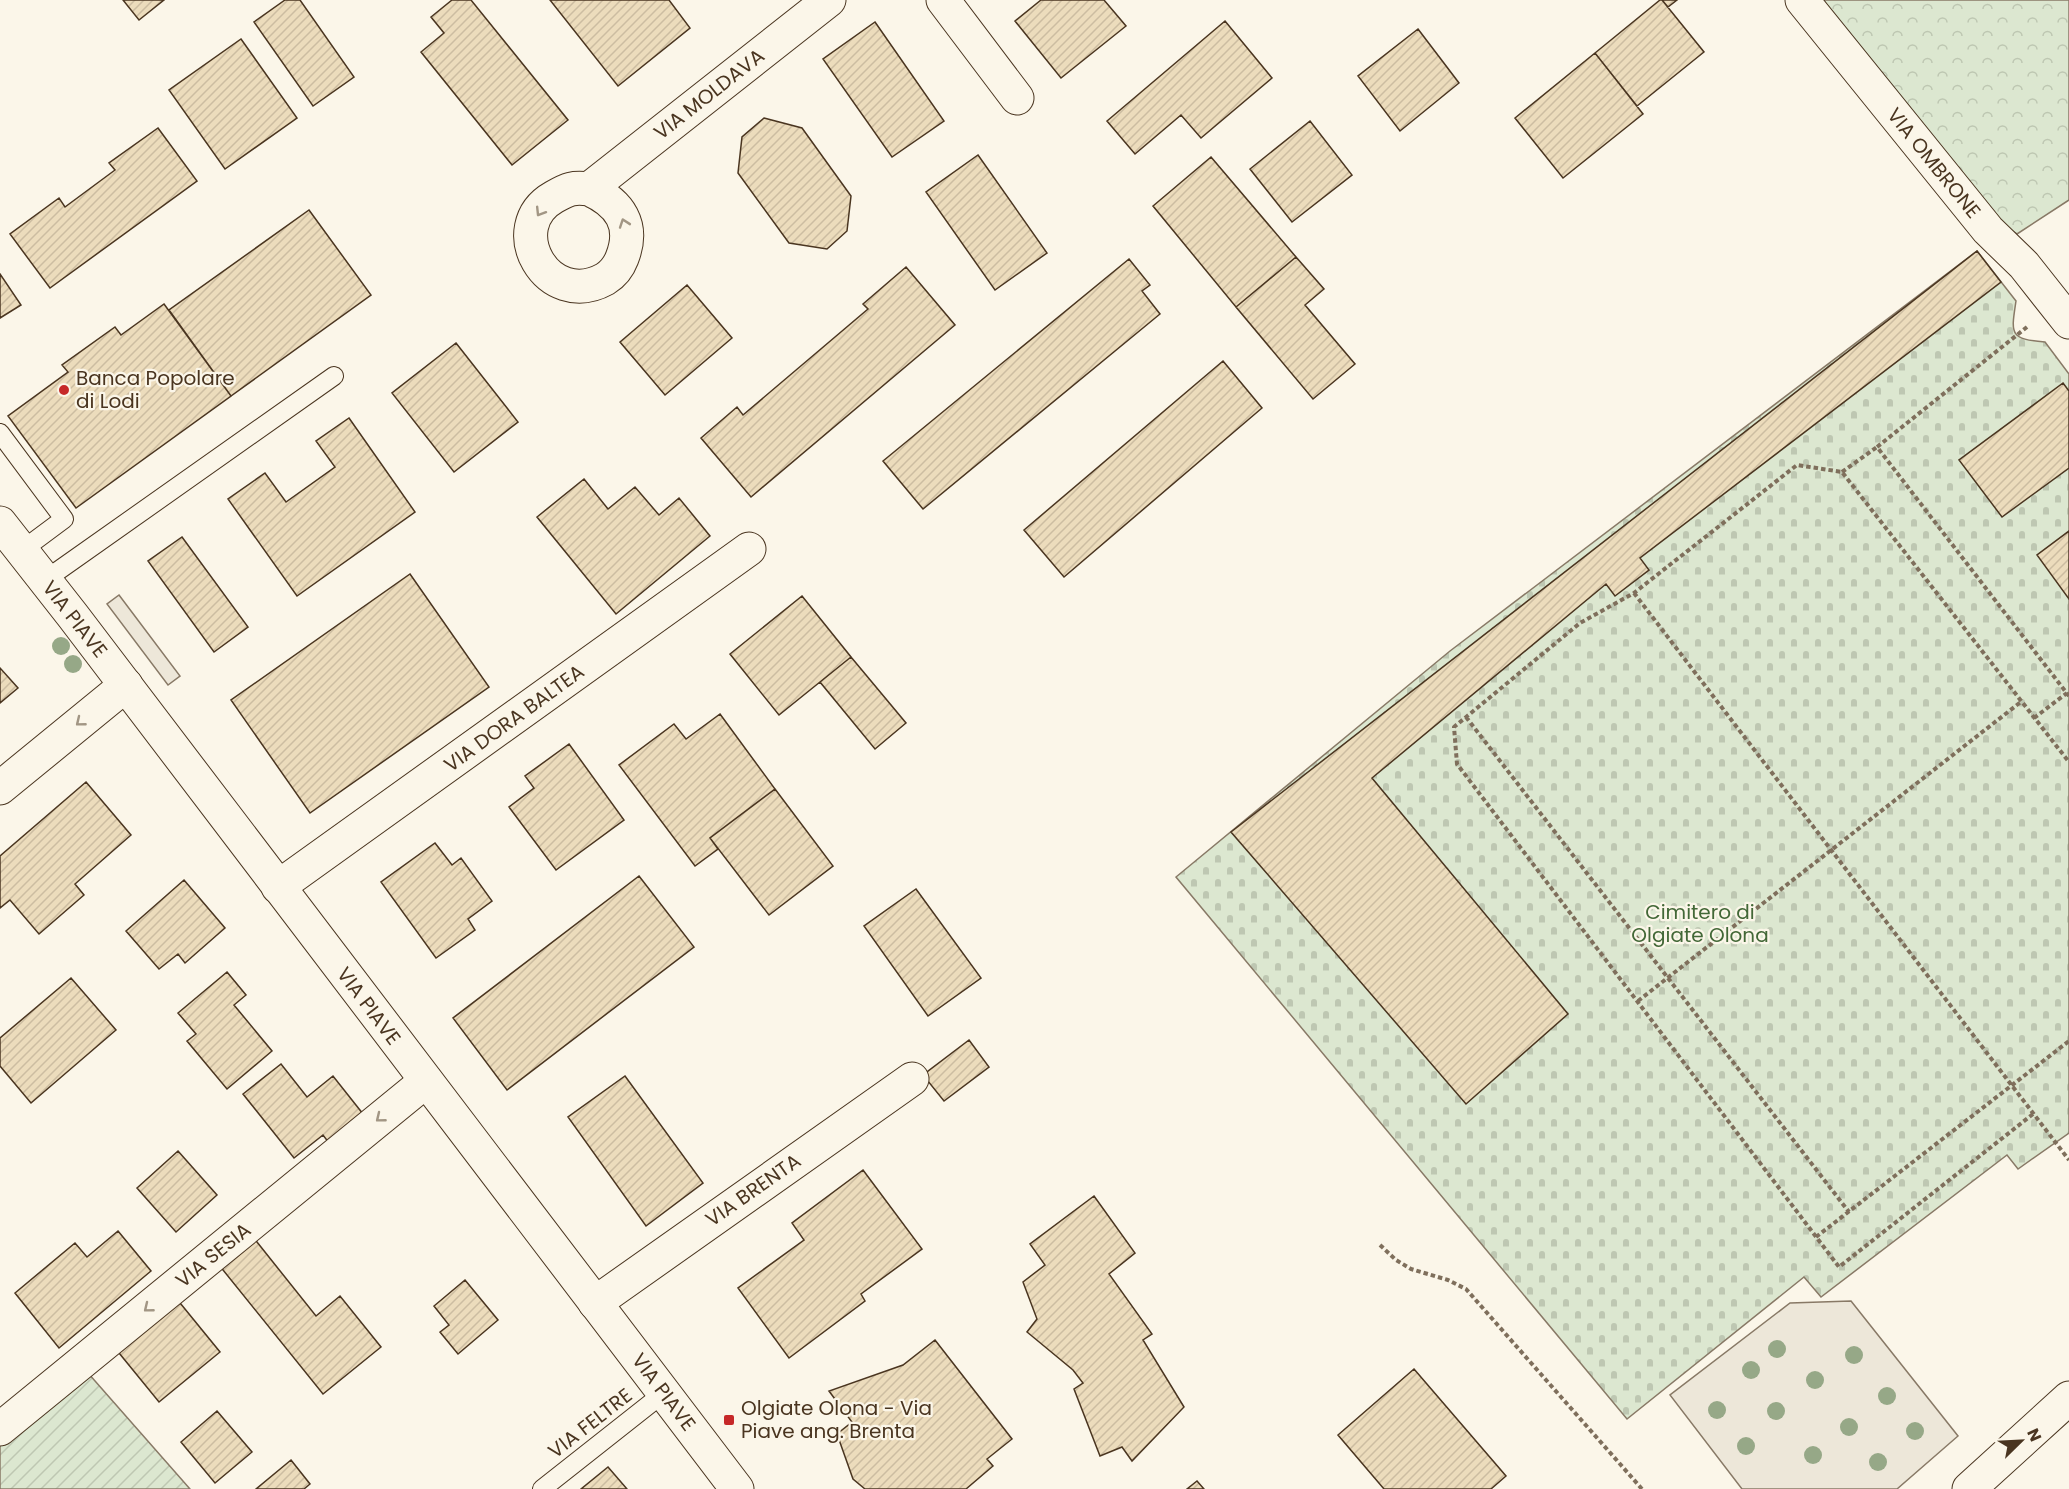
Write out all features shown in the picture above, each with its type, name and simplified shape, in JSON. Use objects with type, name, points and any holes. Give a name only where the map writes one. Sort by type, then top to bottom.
[{"type":"street","name":"VIA MOLDAVA","points":[[589,189],[829,0]]},
{"type":"street","points":[[943,0],[1017,98]]},
{"type":"street","name":"VIA OMBRONE","points":[[1802,0],[1988,230],[2024,265],[2063,314]]},
{"type":"street","name":"VIA PIAVE","points":[[0,523],[126,685],[737,1489]]},
{"type":"street","name":"VIA DORA BALTEA","points":[[278,887],[749,549]]},
{"type":"street","points":[[0,788],[126,685]]},
{"type":"street","name":"VIA BRENTA","points":[[595,1303],[912,1079]]},
{"type":"street","name":"VIA SESIA","points":[[0,1429],[426,1081]]},
{"type":"street","points":[[1969,1489],[2069,1398]]},
{"type":"lane","points":[[45,580],[334,376]]},
{"type":"lane","points":[[0,433],[64,519],[21,551]]},
{"type":"lane","name":"VIA FELTRE","points":[[542,1489],[665,1392]]},
{"type":"path","points":[[1842,472],[1877,447],[2016,335],[2063,314]]},
{"type":"path","points":[[1877,447],[2068,695],[2034,718]]},
{"type":"path","points":[[2034,1114],[1839,1267],[1456,764],[1454,727],[1580,623],[1634,593],[1797,465],[1842,472],[2069,762]]},
{"type":"path","points":[[1634,593],[2069,1160]]},
{"type":"path","points":[[1638,1001],[2022,702]]},
{"type":"path","points":[[1466,717],[1849,1212]]},
{"type":"path","points":[[1816,1237],[2069,1041]]},
{"type":"path","points":[[1380,1245],[1396,1260],[1412,1269],[1466,1288],[1642,1489]]},
{"type":"green space","points":[[1819,0],[2069,0],[2069,200],[2017,234],[1994,220]]},
{"type":"green space","name":"Cimitero di Olgiate Olona","points":[[1977,251],[2016,301],[2013,321],[2015,333],[2025,339],[2045,342],[2069,374],[2069,1133],[2018,1169],[2007,1155],[1821,1297],[1804,1277],[1627,1419],[1176,877],[1450,651]]},
{"type":"green space","points":[[88,1373],[190,1489],[0,1489],[0,1446]]},
{"type":"shaded area","points":[[119,595],[180,676],[168,685],[107,604]]},
{"type":"shaded area","points":[[1851,1301],[1958,1436],[1897,1489],[1742,1489],[1670,1395],[1790,1303]]},
{"type":"building","points":[[123,0],[164,0],[139,20]]},
{"type":"building","points":[[285,0],[300,0],[354,77],[313,106],[254,22]]},
{"type":"building","points":[[452,0],[471,0],[568,120],[512,165],[421,52],[444,33],[431,17]]},
{"type":"building","points":[[550,0],[669,0],[690,28],[618,86]]},
{"type":"building","points":[[1041,0],[1104,0],[1126,26],[1061,78],[1015,21]]},
{"type":"building","points":[[1660,0],[1704,52],[1637,106],[1595,53]]},
{"type":"building","points":[[1662,0],[1677,0],[1668,7]]},
{"type":"building","points":[[1225,21],[1272,78],[1201,138],[1181,115],[1135,154],[1107,121]]},
{"type":"building","points":[[875,22],[944,121],[892,157],[823,59]]},
{"type":"building","points":[[1418,29],[1459,83],[1400,131],[1358,76]]},
{"type":"building","points":[[241,39],[297,118],[225,169],[169,90]]},
{"type":"building","points":[[1595,53],[1643,114],[1563,178],[1515,118]]},
{"type":"building","points":[[764,118],[802,128],[851,196],[847,231],[827,249],[789,243],[738,173],[742,137]]},
{"type":"building","points":[[1310,121],[1352,175],[1292,222],[1250,169]]},
{"type":"building","points":[[158,128],[197,181],[50,288],[10,234],[59,198],[65,207],[115,170],[109,163]]},
{"type":"building","points":[[978,155],[1047,253],[995,290],[926,192]]},
{"type":"building","points":[[1211,157],[1296,257],[1236,307],[1153,206]]},
{"type":"building","points":[[309,210],[371,295],[231,396],[169,310]]},
{"type":"building","points":[[1977,251],[2001,282],[1640,558],[1649,570],[1615,596],[1606,584],[1372,778],[1568,1014],[1466,1104],[1231,832]]},
{"type":"building","points":[[1296,257],[1324,289],[1305,305],[1355,364],[1313,399],[1236,307]]},
{"type":"building","points":[[1129,259],[1150,285],[1142,291],[1160,314],[923,509],[883,461]]},
{"type":"building","points":[[906,267],[955,325],[751,497],[701,438],[737,407],[743,415],[868,309],[863,304]]},
{"type":"building","points":[[0,274],[21,305],[0,318]]},
{"type":"building","points":[[687,285],[732,338],[665,395],[620,342]]},
{"type":"building","points":[[164,304],[231,396],[76,508],[8,416],[68,372],[62,365],[115,327],[121,335]]},
{"type":"building","points":[[456,343],[518,422],[454,472],[392,393]]},
{"type":"building","points":[[1223,361],[1262,408],[1064,577],[1024,530]]},
{"type":"building","points":[[2063,383],[2069,391],[2069,468],[2002,517],[1959,460]]},
{"type":"building","points":[[349,418],[415,512],[297,596],[228,499],[265,473],[286,502],[335,467],[316,441]]},
{"type":"building","points":[[584,479],[608,509],[635,487],[659,515],[679,498],[710,536],[616,614],[537,517]]},
{"type":"building","points":[[2069,531],[2069,599],[2037,555]]},
{"type":"building","points":[[182,537],[248,627],[214,652],[148,561]]},
{"type":"building","points":[[410,574],[489,687],[310,813],[231,700]]},
{"type":"building","points":[[802,596],[851,657],[779,715],[730,654]]},
{"type":"building","points":[[851,657],[906,723],[875,749],[820,682]]},
{"type":"building","points":[[0,668],[18,688],[0,703]]},
{"type":"building","points":[[720,714],[775,789],[710,838],[718,849],[695,866],[619,765],[674,724],[686,739]]},
{"type":"building","points":[[569,744],[624,820],[556,870],[509,807],[534,788],[525,776]]},
{"type":"building","points":[[86,782],[131,835],[75,884],[84,895],[39,934],[10,900],[0,908],[0,856]]},
{"type":"building","points":[[775,789],[833,866],[769,915],[710,838]]},
{"type":"building","points":[[435,843],[452,865],[461,858],[492,901],[468,919],[475,930],[436,958],[381,882]]},
{"type":"building","points":[[639,876],[694,947],[507,1090],[453,1018]]},
{"type":"building","points":[[184,880],[225,928],[185,963],[178,954],[159,969],[126,931]]},
{"type":"building","points":[[916,889],[981,978],[928,1016],[864,926]]},
{"type":"building","points":[[227,972],[246,995],[234,1005],[272,1051],[227,1089],[187,1041],[196,1034],[178,1013]]},
{"type":"building","points":[[71,978],[116,1030],[31,1103],[0,1066],[0,1038]]},
{"type":"building","points":[[969,1040],[989,1067],[944,1101],[923,1075]]},
{"type":"building","points":[[281,1064],[307,1097],[333,1076],[367,1119],[332,1147],[323,1135],[294,1158],[243,1094]]},
{"type":"building","points":[[625,1076],[703,1183],[646,1226],[568,1117]]},
{"type":"building","points":[[178,1151],[217,1195],[176,1232],[137,1188]]},
{"type":"building","points":[[863,1170],[922,1249],[861,1294],[865,1301],[789,1358],[738,1288],[804,1240],[792,1223]]},
{"type":"building","points":[[1094,1196],[1135,1253],[1109,1274],[1152,1334],[1143,1340],[1184,1407],[1132,1461],[1122,1447],[1100,1456],[1074,1389],[1083,1383],[1073,1370],[1027,1332],[1037,1319],[1023,1282],[1045,1265],[1030,1244]]},
{"type":"building","points":[[118,1231],[151,1271],[59,1348],[15,1293],[75,1243],[87,1257]]},
{"type":"building","points":[[253,1237],[316,1316],[340,1296],[381,1347],[323,1394],[219,1265]]},
{"type":"building","points":[[465,1280],[498,1320],[458,1354],[440,1332],[449,1325],[434,1306]]},
{"type":"building","points":[[176,1298],[220,1352],[159,1402],[115,1348]]},
{"type":"building","points":[[935,1340],[1012,1439],[987,1459],[993,1466],[966,1489],[865,1489],[853,1479],[837,1434],[852,1422],[829,1391],[903,1365]]},
{"type":"building","points":[[1414,1369],[1506,1476],[1491,1489],[1384,1489],[1338,1435]]},
{"type":"building","points":[[217,1411],[252,1452],[215,1483],[181,1442]]},
{"type":"building","points":[[291,1460],[310,1484],[304,1489],[256,1489]]},
{"type":"building","points":[[608,1467],[627,1489],[581,1489]]},
{"type":"building","points":[[1197,1481],[1204,1489],[1187,1489]]},
{"type":"place","name":"Banca Popolare di Lodi","points":[[64,390]]},
{"type":"place","name":"Olgiate Olona - Via Piave ang. Brenta","points":[[729,1420]]}]
